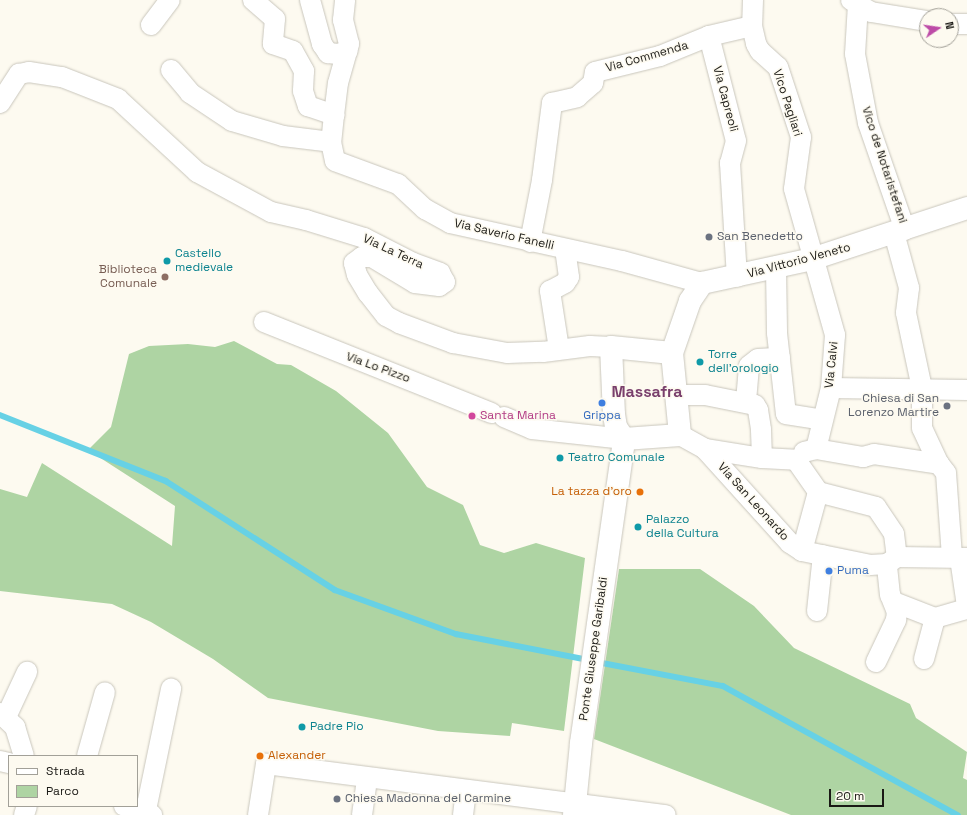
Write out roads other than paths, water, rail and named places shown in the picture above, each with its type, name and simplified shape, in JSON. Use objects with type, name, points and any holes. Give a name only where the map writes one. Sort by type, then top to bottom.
[{"type":"street","points":[[151,25],[170,0]]},
{"type":"street","points":[[253,0],[275,19],[272,44],[293,51],[304,71],[303,91],[308,106],[334,115]]},
{"type":"street","points":[[310,0],[322,44],[328,53],[338,54],[348,51],[344,20],[345,0]]},
{"type":"street","name":"Vico Pagliari","points":[[753,0],[752,26],[760,51],[778,67],[800,137],[794,189],[812,259]]},
{"type":"street","points":[[855,2],[870,12],[919,19]]},
{"type":"street","name":"Vico de Notaristefani","points":[[855,2],[855,54],[868,122],[900,232],[909,288],[906,313],[922,388],[922,428],[939,464],[946,473],[967,606]]},
{"type":"street","name":"Via Commenda","points":[[530,242],[542,180],[552,102],[577,98],[593,83],[594,72],[660,56],[709,36],[752,26]]},
{"type":"street","name":"Via Capreoli","points":[[709,36],[736,141],[730,163],[732,233],[737,277]]},
{"type":"street","name":"Via Saverio Fanelli","points":[[348,51],[338,83],[334,115],[331,142],[335,161],[398,184],[425,209],[450,224],[622,261],[702,283]]},
{"type":"street","points":[[171,70],[190,93],[232,121],[283,136],[331,142]]},
{"type":"street","name":"Via La Terra","points":[[0,104],[19,74],[29,72],[62,77],[118,99],[197,172],[271,212],[306,220],[364,238],[413,263],[440,272],[445,282],[439,286],[416,282],[372,257],[362,257],[354,263],[357,275],[386,316],[434,337],[488,351],[528,354],[590,346],[611,347]]},
{"type":"street","name":"Via Vittorio Veneto","points":[[702,283],[737,277],[812,259],[900,232],[967,208]]},
{"type":"street","points":[[559,349],[550,291],[565,282],[569,277],[565,249]]},
{"type":"street","name":"Via Calvi","points":[[812,259],[835,335],[831,388],[816,449]]},
{"type":"street","points":[[776,268],[780,358],[786,414]]},
{"type":"street","points":[[680,435],[672,353],[690,301],[702,283]]},
{"type":"street","name":"Via Lo Pizzo","points":[[264,322],[532,428],[624,440]]},
{"type":"street","points":[[672,353],[611,347],[614,416],[616,427],[624,440],[680,435],[705,448],[762,458],[796,460],[806,450],[816,449],[863,457],[874,454],[939,464]]},
{"type":"street","points":[[746,401],[749,366],[758,359],[780,358]]},
{"type":"street","points":[[831,388],[922,388],[967,390]]},
{"type":"street","points":[[677,395],[704,395],[746,401],[755,405],[759,416],[762,458]]},
{"type":"street","points":[[759,416],[781,418],[786,414],[822,420]]},
{"type":"street","name":"Ponte Giuseppe Garibaldi","points":[[574,810],[581,743],[624,440]]},
{"type":"street","name":"Via San Leonardo","points":[[705,448],[790,543],[802,551],[870,565],[892,560],[960,557]]},
{"type":"street","points":[[796,460],[818,492],[876,507],[894,534],[890,595],[894,602],[896,620],[876,662]]},
{"type":"street","points":[[802,551],[818,492]]},
{"type":"street","points":[[817,611],[823,555]]},
{"type":"street","points":[[894,602],[935,618],[967,609]]},
{"type":"street","points":[[924,659],[935,618]]},
{"type":"street","points":[[24,755],[15,727],[3,715],[27,672]]},
{"type":"street","points":[[128,807],[149,813],[171,689]]},
{"type":"street","points":[[87,755],[105,692]]},
{"type":"street","points":[[258,815],[266,764],[466,791],[574,810],[666,815]]},
{"type":"street","points":[[362,815],[367,778]]},
{"type":"street","points":[[463,815],[466,791]]},
{"type":"waterway","points":[[0,415],[166,481],[335,590],[456,634],[589,660]]},
{"type":"waterway","points":[[597,662],[723,686],[958,815]]},
{"type":"place","name":"San Benedetto","points":[[709,237]]},
{"type":"place","name":"Castello medievale","points":[[167,261]]},
{"type":"place","name":"Biblioteca Comunale","points":[[165,277]]},
{"type":"place","name":"Torre dell'orologio","points":[[700,362]]},
{"type":"place","name":"Grippa","points":[[602,403]]},
{"type":"place","name":"Chiesa di San Lorenzo Martire","points":[[947,406]]},
{"type":"place","name":"Santa Marina","points":[[472,416]]},
{"type":"place","name":"Teatro Comunale","points":[[560,458]]},
{"type":"place","name":"La tazza d'oro","points":[[640,492]]},
{"type":"place","name":"Palazzo della Cultura","points":[[638,527]]},
{"type":"place","name":"Puma","points":[[829,571]]},
{"type":"place","name":"Padre Pio","points":[[302,727]]},
{"type":"place","name":"Alexander","points":[[260,756]]},
{"type":"place","name":"Chiesa Madonna del Carmine","points":[[337,799]]},
{"type":"district","name":"Massafra","points":[[647,392]]}]
